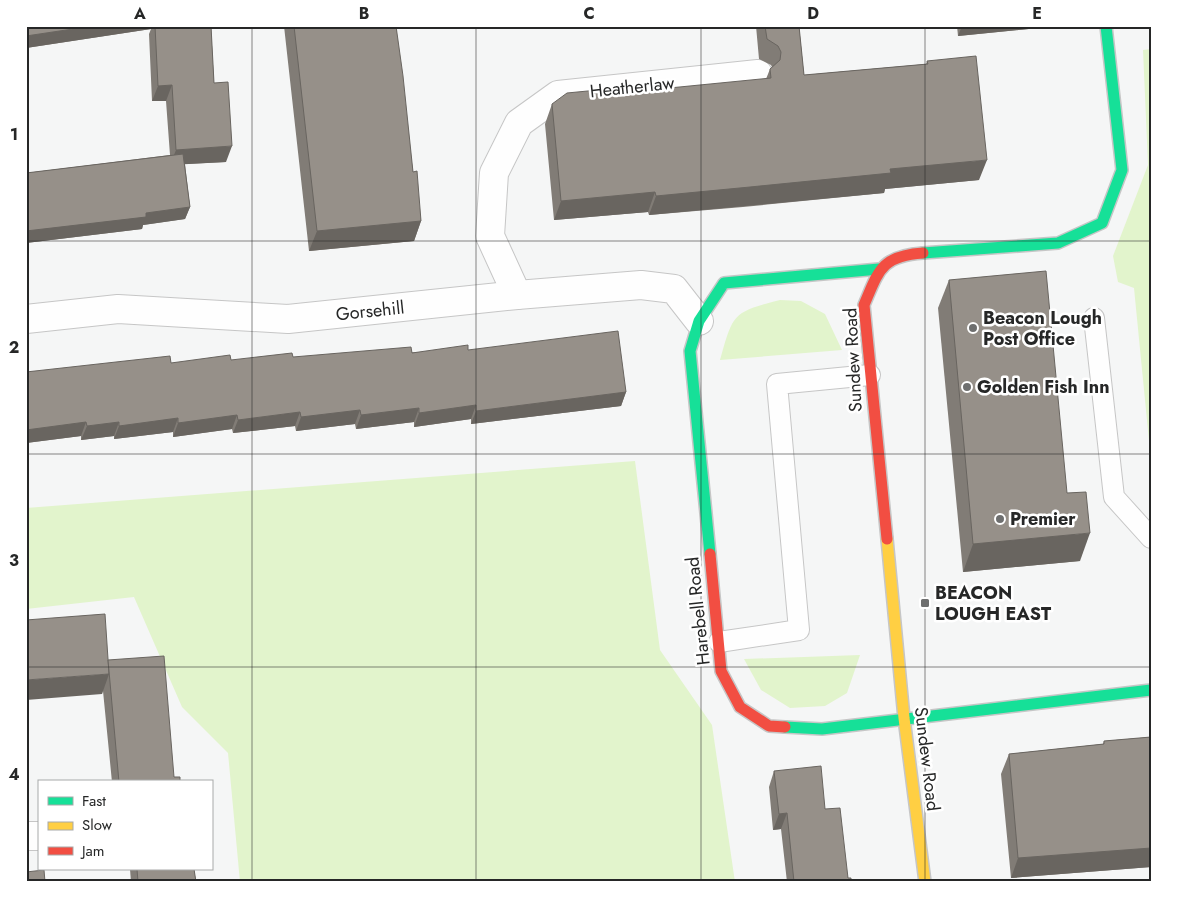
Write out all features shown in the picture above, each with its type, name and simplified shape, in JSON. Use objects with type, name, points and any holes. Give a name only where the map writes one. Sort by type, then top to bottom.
[{"type":"street","points":[[879,270],[903,254],[1058,243],[1102,223],[1122,170],[1106,26]]},
{"type":"street","name":"Heatherlaw","points":[[517,295],[490,236],[494,173],[519,124],[558,96],[758,74]]},
{"type":"street","name":"Harebell Road","points":[[879,270],[724,283],[699,321],[690,351],[721,671],[740,707],[769,726],[822,729],[1151,690]]},
{"type":"street","name":"Sundew Road","points":[[879,270],[864,305],[904,718],[926,882]]},
{"type":"street","name":"Gorsehill","points":[[26,318],[118,309],[288,320],[517,295],[641,285],[674,289],[699,321]]},
{"type":"lane","points":[[1094,318],[1114,496],[1151,538]]},
{"type":"lane","points":[[719,642],[799,630],[777,384],[870,375]]},
{"type":"green space","points":[[1151,49],[1151,461],[1134,288],[1118,282],[1113,256],[1148,165],[1143,50]]},
{"type":"green space","points":[[780,300],[801,301],[825,314],[842,350],[720,360],[728,333],[737,317],[752,308]]},
{"type":"green space","points":[[635,461],[660,650],[712,725],[735,882],[240,882],[228,753],[182,707],[134,597],[26,609],[26,508]]},
{"type":"green space","points":[[860,655],[847,693],[825,706],[790,708],[761,690],[744,659]]},
{"type":"building","points":[[26,26],[93,26],[26,36]]},
{"type":"building","points":[[155,26],[211,26],[214,83],[228,82],[232,146],[176,150],[172,85],[158,86]]},
{"type":"building","points":[[294,26],[396,26],[413,172],[417,171],[421,221],[317,231]]},
{"type":"building","points":[[765,26],[799,26],[804,75],[928,64],[927,61],[976,56],[987,160],[890,169],[891,173],[750,187],[656,196],[655,192],[561,201],[552,104],[567,93],[598,90],[598,95],[771,78],[770,69],[780,60],[781,52],[778,46],[767,39]]},
{"type":"building","points":[[183,154],[190,207],[146,213],[146,217],[26,231],[26,173]]},
{"type":"building","points":[[1046,271],[1067,493],[1086,492],[1090,533],[973,544],[949,280]]},
{"type":"building","points":[[618,331],[626,392],[476,411],[476,405],[419,413],[419,408],[361,415],[360,410],[301,417],[300,412],[238,420],[237,415],[178,423],[178,418],[119,426],[119,422],[87,426],[86,422],[26,430],[26,372],[170,356],[171,363],[230,355],[231,360],[292,353],[293,357],[411,347],[412,353],[468,345],[468,350]]},
{"type":"building","points":[[105,614],[109,674],[26,680],[26,620]]},
{"type":"building","points":[[164,656],[174,777],[180,777],[180,780],[119,780],[108,660]]},
{"type":"building","points":[[1151,737],[1151,848],[1018,858],[1009,754],[1104,744],[1104,741]]},
{"type":"building","points":[[821,766],[825,809],[840,808],[848,878],[851,878],[851,882],[794,882],[787,813],[779,814],[774,771]]},
{"type":"building","points":[[44,870],[45,882],[26,882],[26,872]]},
{"type":"building","points":[[137,870],[194,870],[196,882],[138,882]]},
{"type":"traffic: fast","points":[[923,253],[1058,243],[1102,223],[1122,170],[1106,26]]},
{"type":"traffic: fast","points":[[710,554],[690,351],[699,321],[724,283],[879,269]]},
{"type":"traffic: fast","points":[[785,727],[822,729],[1151,690]]},
{"type":"traffic: slow","points":[[887,539],[904,718],[925,882]]},
{"type":"traffic: jam","points":[[887,539],[864,305],[883,267],[898,257],[923,253]]},
{"type":"traffic: jam","points":[[710,554],[721,671],[740,707],[769,726],[785,727]]},
{"type":"place","name":"Beacon Lough Post Office","points":[[973,328]]},
{"type":"place","name":"Golden Fish Inn","points":[[967,387]]},
{"type":"place","name":"Premier","points":[[1000,519]]},
{"type":"place","name":"BEACON LOUGH EAST","points":[[925,603]]}]
